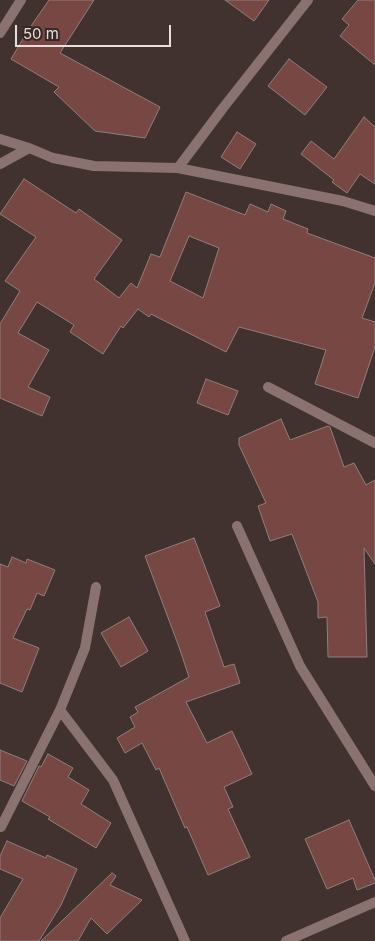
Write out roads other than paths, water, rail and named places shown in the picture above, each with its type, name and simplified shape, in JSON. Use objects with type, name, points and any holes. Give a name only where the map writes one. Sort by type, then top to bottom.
[{"type":"street","points":[[0,33],[21,0]]},
{"type":"street","points":[[178,168],[222,108],[308,0]]},
{"type":"street","points":[[0,138],[53,158],[94,166],[178,168],[343,201],[375,211]]},
{"type":"street","points":[[0,164],[29,148]]},
{"type":"street","points":[[268,387],[375,443]]},
{"type":"street","points":[[237,526],[300,666],[375,786]]},
{"type":"street","points":[[1,827],[60,710],[85,648],[96,587]]},
{"type":"street","points":[[60,710],[113,780],[185,941]]},
{"type":"street","points":[[286,941],[375,902]]}]
